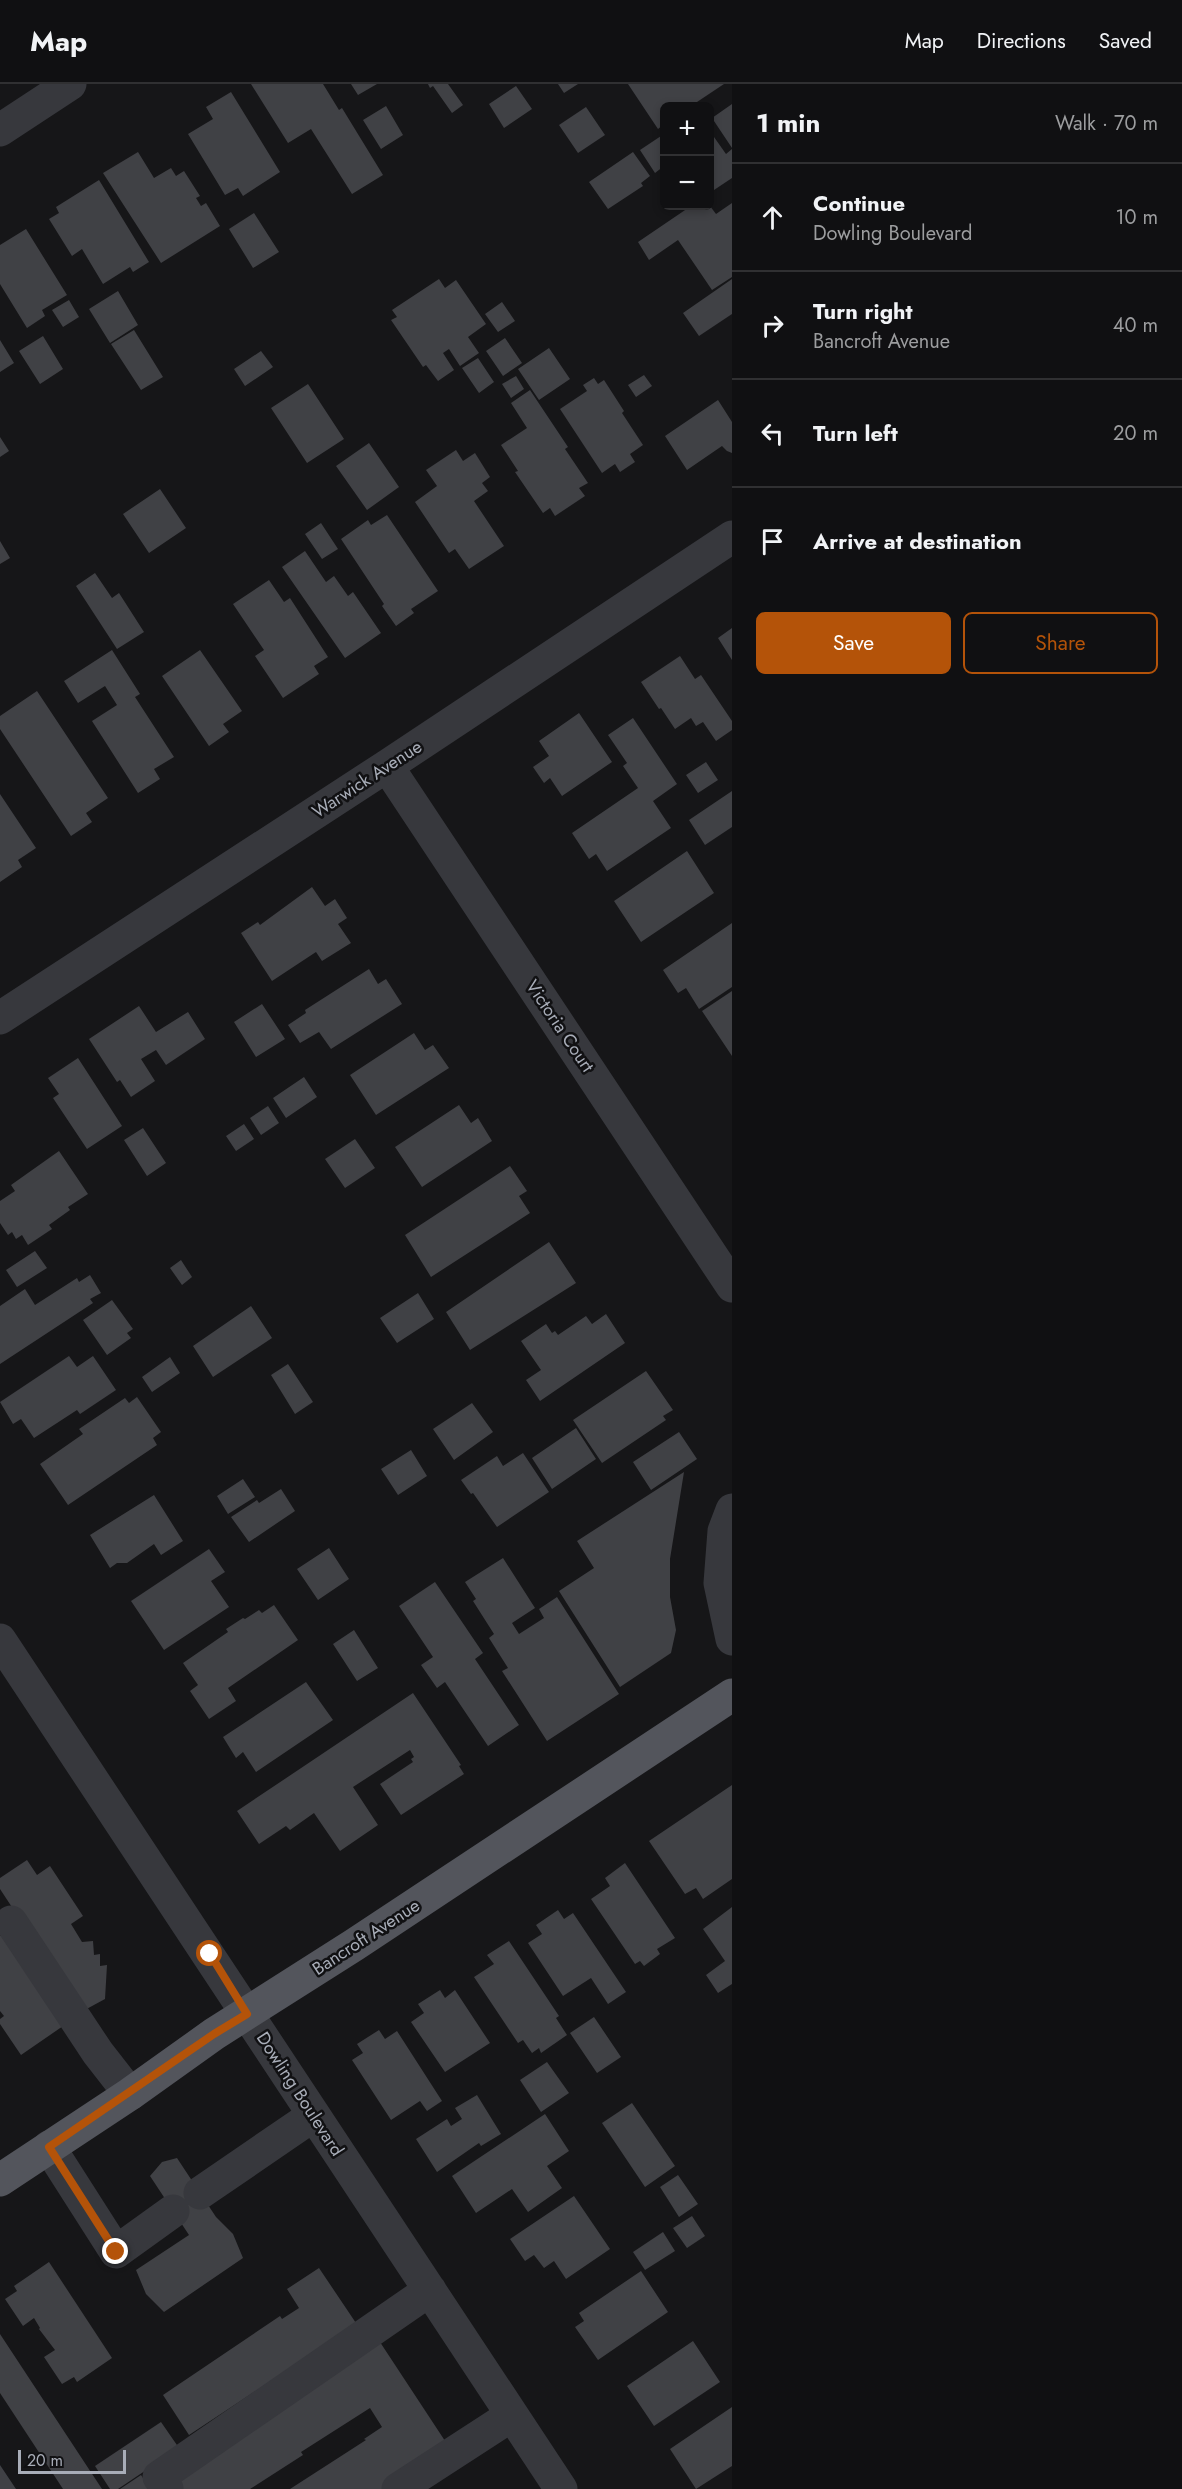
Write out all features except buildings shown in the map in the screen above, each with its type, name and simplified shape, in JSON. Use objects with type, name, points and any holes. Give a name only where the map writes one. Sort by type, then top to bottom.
[{"type":"main road","name":"Bancroft Avenue","points":[[0,2180],[130,2094],[214,2034],[732,1695]]},
{"type":"street","points":[[0,130],[70,84]]},
{"type":"street","name":"Warwick Avenue","points":[[0,1018],[387,766],[732,537]]},
{"type":"street","name":"Victoria Court","points":[[387,766],[732,1286]]},
{"type":"street","points":[[732,1510],[724,1531],[720,1583],[732,1639]]},
{"type":"street","name":"Dowling Boulevard","points":[[0,1640],[561,2489]]},
{"type":"street","points":[[11,1922],[98,2053],[130,2094]]},
{"type":"street","points":[[201,2193],[314,2115]]},
{"type":"street","points":[[49,2147],[116,2252],[173,2211]]},
{"type":"street","points":[[167,2489],[159,2477],[430,2290]]},
{"type":"street","points":[[398,2489],[512,2415]]},
{"type":"route","points":[[116,2252],[49,2147],[247,2014],[210,1954]]}]
